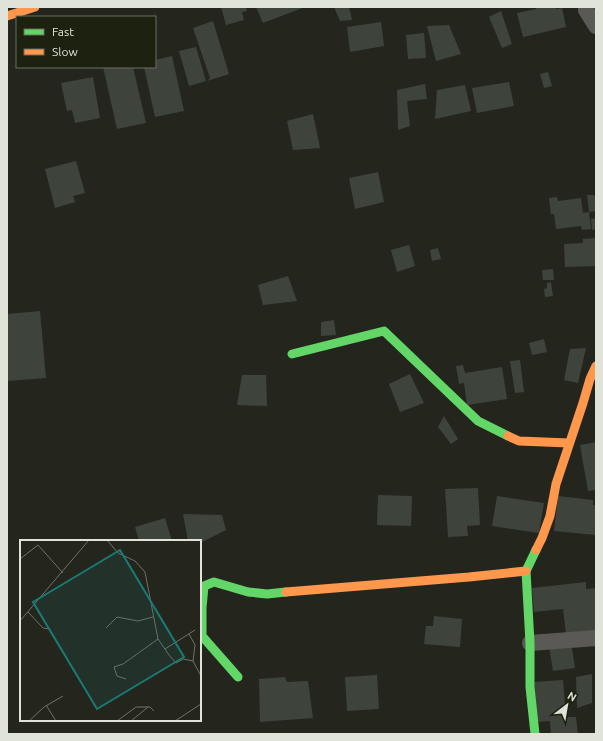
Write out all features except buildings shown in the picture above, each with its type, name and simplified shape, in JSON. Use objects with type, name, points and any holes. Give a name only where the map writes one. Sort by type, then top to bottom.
[{"type":"street","points":[[7,16],[36,7]]},
{"type":"street","points":[[586,7],[586,10],[596,26]]},
{"type":"street","points":[[292,354],[384,331],[478,421],[519,441],[569,443]]},
{"type":"street","points":[[535,734],[530,687],[530,643],[526,571],[542,538],[550,516],[556,484],[590,379],[596,366]]},
{"type":"street","points":[[238,677],[202,636],[204,586],[214,582],[248,592],[267,594],[526,571]]},
{"type":"street","points":[[530,643],[596,638]]},
{"type":"traffic: fast","points":[[292,354],[384,331],[478,421],[508,436]]},
{"type":"traffic: fast","points":[[535,734],[530,687],[530,643],[526,571],[536,550]]},
{"type":"traffic: fast","points":[[238,677],[202,636],[204,586],[214,582],[248,592],[267,594],[286,592]]},
{"type":"traffic: slow","points":[[7,16],[35,7]]},
{"type":"traffic: slow","points":[[536,550],[550,516],[556,484],[590,379],[596,366]]},
{"type":"traffic: slow","points":[[508,436],[519,441],[569,443]]},
{"type":"traffic: slow","points":[[286,592],[526,571]]}]
